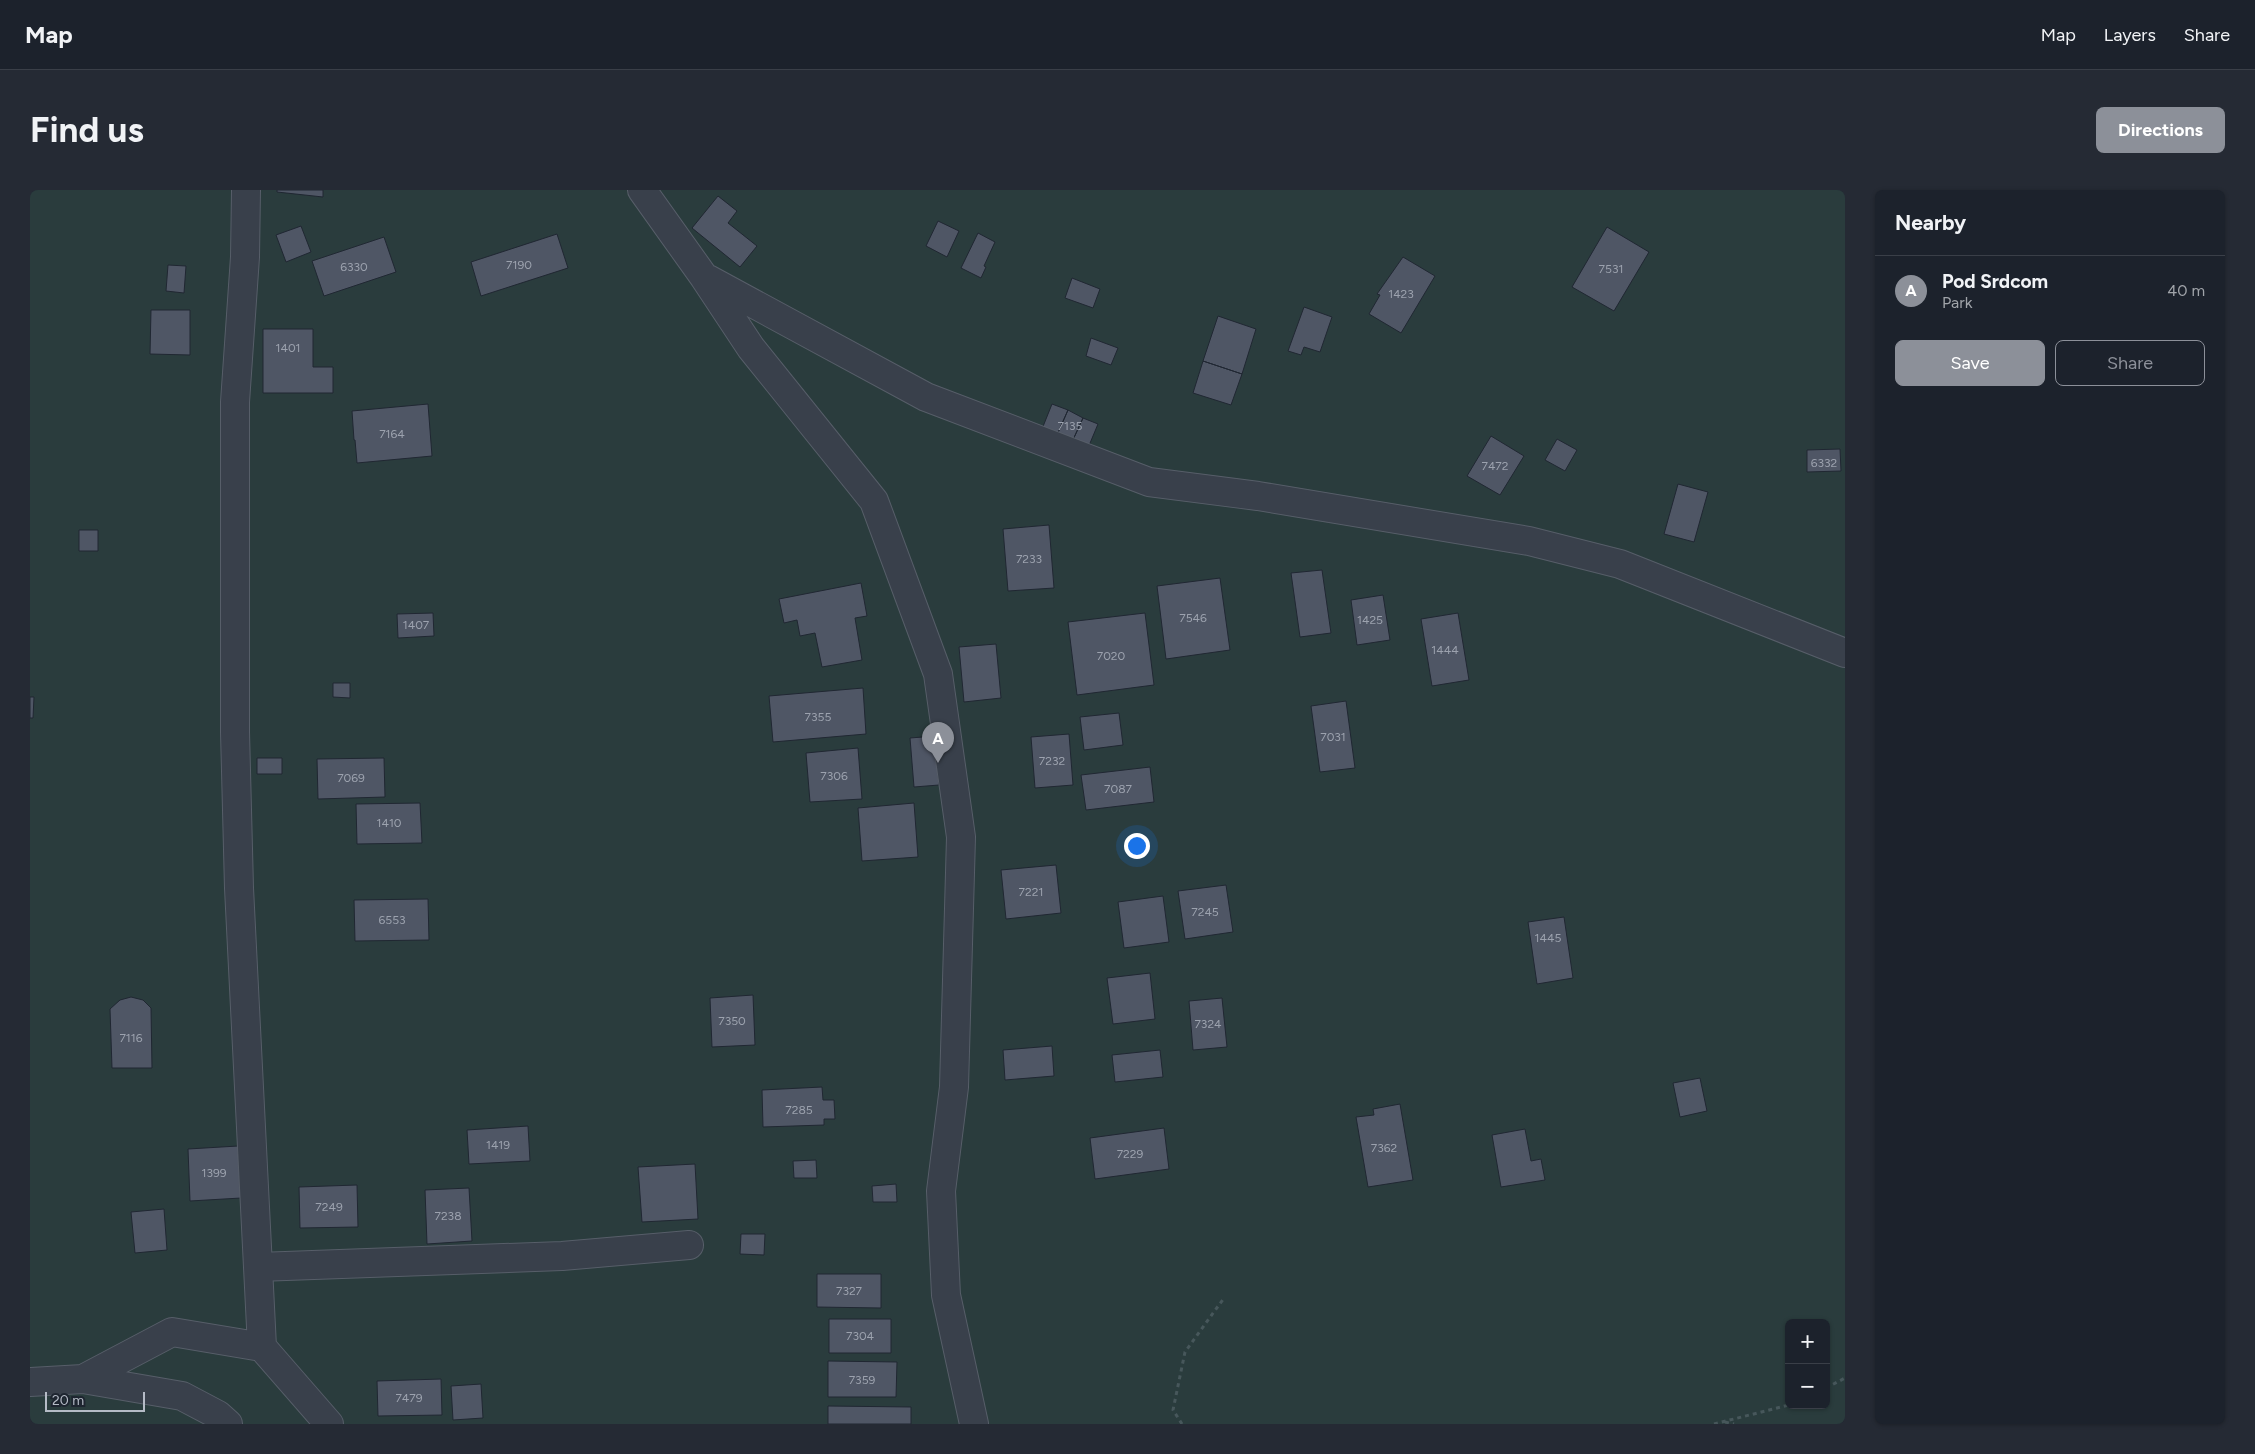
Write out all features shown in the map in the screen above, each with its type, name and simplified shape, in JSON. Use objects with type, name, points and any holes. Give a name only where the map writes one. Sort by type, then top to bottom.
[{"type":"lane","points":[[246,190],[235,402],[235,732],[239,888],[262,1346],[328,1424]]},
{"type":"lane","points":[[642,190],[704,277],[751,348],[874,501],[938,674],[961,837],[954,1087],[941,1191],[946,1295],[974,1424]]},
{"type":"lane","points":[[704,277],[926,397],[1149,482],[1258,496],[1547,546],[1620,564],[1845,653]]},
{"type":"lane","points":[[258,1267],[562,1256],[689,1245]]},
{"type":"lane","points":[[83,1379],[172,1332],[262,1346]]},
{"type":"lane","points":[[30,1382],[83,1379],[182,1396],[218,1415],[228,1424]]},
{"type":"path","points":[[1182,1424],[1173,1410],[1185,1352],[1224,1298]]},
{"type":"path","points":[[1830,1386],[1845,1378]]},
{"type":"path","points":[[1714,1424],[1785,1406]]},
{"type":"path","points":[[1722,1422],[1734,1424]]},
{"type":"shaded area","points":[[30,190],[1845,190],[1845,1424],[30,1424]]},
{"type":"building","points":[[277,190],[323,190],[323,197],[277,192]]},
{"type":"building","points":[[718,196],[737,211],[728,223],[757,246],[740,267],[692,228]]},
{"type":"building","points":[[938,221],[959,231],[947,257],[926,246]]},
{"type":"building","points":[[301,226],[311,252],[286,262],[276,235]]},
{"type":"building","points":[[1607,227],[1649,252],[1614,311],[1572,287]]},
{"type":"building","points":[[978,233],[995,242],[984,266],[986,267],[981,278],[961,268]]},
{"type":"building","points":[[557,234],[568,268],[481,296],[471,262]]},
{"type":"building","points":[[384,237],[396,272],[324,296],[312,261]]},
{"type":"building","points":[[1403,257],[1435,276],[1401,333],[1369,314],[1380,295],[1377,294]]},
{"type":"building","points":[[168,265],[186,266],[184,293],[166,291]]},
{"type":"building","points":[[1072,278],[1100,289],[1093,308],[1065,298]]},
{"type":"building","points":[[1304,307],[1332,317],[1320,352],[1304,347],[1301,355],[1288,351]]},
{"type":"building","points":[[151,310],[190,310],[190,355],[150,354]]},
{"type":"building","points":[[1218,316],[1256,329],[1242,374],[1203,361]]},
{"type":"building","points":[[263,329],[313,329],[313,367],[333,367],[333,393],[263,393]]},
{"type":"building","points":[[1091,338],[1118,348],[1111,365],[1086,356]]},
{"type":"building","points":[[1203,361],[1242,374],[1231,405],[1193,393]]},
{"type":"building","points":[[428,404],[432,456],[357,463],[352,411]]},
{"type":"building","points":[[1052,404],[1068,410],[1057,435],[1042,429]]},
{"type":"building","points":[[1068,410],[1083,418],[1072,442],[1057,435]]},
{"type":"building","points":[[1083,418],[1098,424],[1088,448],[1072,442]]},
{"type":"building","points":[[1491,436],[1524,456],[1500,495],[1467,476]]},
{"type":"building","points":[[1557,439],[1577,450],[1565,471],[1545,460]]},
{"type":"building","points":[[1840,449],[1841,471],[1807,472],[1807,450]]},
{"type":"building","points":[[1678,484],[1708,492],[1694,542],[1664,534]]},
{"type":"building","points":[[1049,525],[1054,588],[1008,591],[1003,529]]},
{"type":"building","points":[[79,530],[98,530],[98,551],[79,551]]},
{"type":"building","points":[[1322,570],[1331,633],[1300,637],[1291,573]]},
{"type":"building","points":[[1220,578],[1230,650],[1166,659],[1157,586]]},
{"type":"building","points":[[861,583],[867,616],[855,618],[862,660],[822,667],[815,633],[800,636],[797,620],[784,623],[779,599]]},
{"type":"building","points":[[1383,595],[1390,640],[1357,645],[1351,600]]},
{"type":"building","points":[[433,613],[434,636],[398,638],[397,614]]},
{"type":"building","points":[[1145,613],[1154,685],[1077,695],[1068,622]]},
{"type":"building","points":[[1458,613],[1469,680],[1432,686],[1421,619]]},
{"type":"building","points":[[996,644],[1001,698],[964,702],[959,647]]},
{"type":"building","points":[[333,683],[350,683],[350,698],[333,697]]},
{"type":"building","points":[[863,688],[866,734],[773,742],[769,696]]},
{"type":"building","points":[[30,697],[34,697],[33,718],[30,718]]},
{"type":"building","points":[[1346,701],[1355,768],[1320,772],[1311,706]]},
{"type":"building","points":[[1119,713],[1123,745],[1084,750],[1080,717]]},
{"type":"building","points":[[1069,734],[1073,785],[1035,788],[1031,737]]},
{"type":"building","points":[[935,736],[939,785],[914,787],[910,738]]},
{"type":"building","points":[[858,748],[862,799],[810,802],[806,753]]},
{"type":"building","points":[[257,758],[282,758],[282,774],[257,774]]},
{"type":"building","points":[[384,758],[385,797],[318,799],[317,759]]},
{"type":"building","points":[[1150,767],[1154,802],[1086,810],[1081,775]]},
{"type":"building","points":[[420,803],[422,843],[357,844],[356,804]]},
{"type":"building","points":[[914,803],[918,857],[862,861],[858,808]]},
{"type":"building","points":[[1056,865],[1061,913],[1006,919],[1001,870]]},
{"type":"building","points":[[1226,885],[1233,932],[1185,939],[1178,891]]},
{"type":"building","points":[[1163,896],[1169,942],[1124,948],[1118,902]]},
{"type":"building","points":[[428,899],[429,940],[355,941],[354,900]]},
{"type":"building","points":[[1564,917],[1573,978],[1537,984],[1528,922]]},
{"type":"building","points":[[1150,973],[1155,1019],[1113,1024],[1107,978]]},
{"type":"building","points":[[753,995],[755,1045],[712,1047],[710,998]]},
{"type":"building","points":[[131,997],[143,1000],[151,1008],[152,1068],[112,1068],[110,1009],[120,1000]]},
{"type":"building","points":[[1222,998],[1227,1047],[1193,1050],[1189,1001]]},
{"type":"building","points":[[1052,1046],[1054,1076],[1005,1080],[1003,1050]]},
{"type":"building","points":[[1160,1050],[1163,1077],[1115,1082],[1112,1055]]},
{"type":"building","points":[[1700,1078],[1707,1111],[1680,1117],[1673,1083]]},
{"type":"building","points":[[822,1087],[823,1100],[834,1100],[835,1119],[824,1119],[824,1125],[763,1127],[762,1090]]},
{"type":"building","points":[[1400,1104],[1413,1180],[1368,1187],[1356,1117],[1374,1115],[1373,1109]]},
{"type":"building","points":[[528,1126],[530,1161],[469,1164],[467,1130]]},
{"type":"building","points":[[1164,1128],[1169,1169],[1095,1179],[1090,1138]]},
{"type":"building","points":[[1525,1129],[1531,1161],[1541,1159],[1545,1180],[1501,1187],[1492,1135]]},
{"type":"building","points":[[238,1146],[241,1198],[190,1201],[188,1149]]},
{"type":"building","points":[[816,1160],[817,1178],[794,1178],[793,1161]]},
{"type":"building","points":[[695,1164],[698,1219],[642,1222],[638,1167]]},
{"type":"building","points":[[896,1184],[897,1202],[873,1202],[872,1186]]},
{"type":"building","points":[[357,1185],[358,1227],[300,1228],[299,1187]]},
{"type":"building","points":[[469,1188],[472,1241],[427,1244],[425,1190]]},
{"type":"building","points":[[164,1209],[167,1250],[135,1253],[131,1212]]},
{"type":"building","points":[[741,1234],[765,1234],[764,1255],[740,1254]]},
{"type":"building","points":[[817,1274],[881,1274],[881,1308],[817,1307]]},
{"type":"building","points":[[829,1319],[891,1319],[891,1353],[829,1353]]},
{"type":"building","points":[[828,1361],[897,1362],[896,1397],[828,1397]]},
{"type":"building","points":[[441,1379],[442,1415],[378,1416],[377,1381]]},
{"type":"building","points":[[481,1384],[483,1418],[453,1420],[451,1386]]},
{"type":"building","points":[[828,1406],[911,1407],[911,1424],[828,1424]]},
{"type":"place","name":"Pod Srdcom","points":[[938,763]]}]
